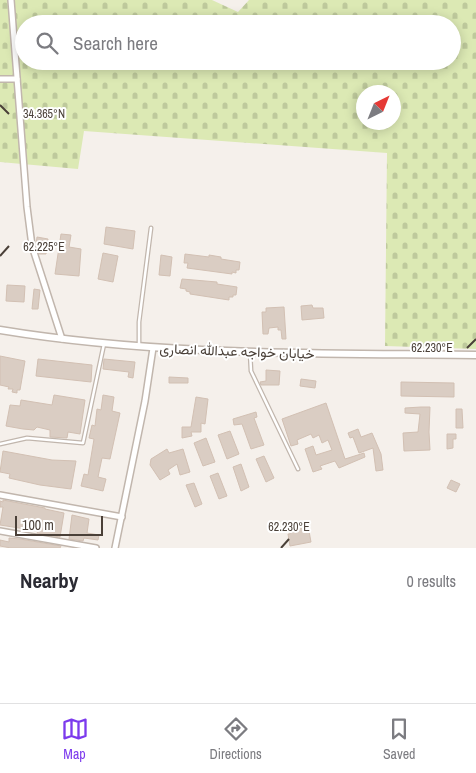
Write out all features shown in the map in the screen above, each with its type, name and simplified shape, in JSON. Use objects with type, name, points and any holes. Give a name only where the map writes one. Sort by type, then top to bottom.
[{"type":"street","points":[[11,0],[15,53]]},
{"type":"street","points":[[16,70],[27,207],[32,246],[62,339]]},
{"type":"street","points":[[0,80],[17,79]]},
{"type":"street","name":"خیابان خواجه عبدالله انصاری","points":[[0,330],[104,344],[153,348],[250,352],[476,355]]},
{"type":"street","points":[[115,548],[145,401],[153,348]]},
{"type":"street","points":[[0,494],[122,517]]},
{"type":"street","points":[[0,531],[96,548]]},
{"type":"lane","points":[[139,347],[139,322],[151,228]]},
{"type":"lane","points":[[0,444],[27,438],[83,443],[104,344]]},
{"type":"lane","points":[[250,352],[251,371],[298,469]]},
{"type":"green space","points":[[0,0],[212,0],[238,12],[249,0],[476,0],[476,349],[385,346],[387,153],[84,131],[78,169],[0,162]]},
{"type":"building","points":[[106,227],[135,231],[133,249],[104,244]]},
{"type":"building","points":[[61,234],[71,235],[69,247],[81,249],[79,276],[55,274]]},
{"type":"building","points":[[37,237],[48,239],[46,254],[39,254],[36,245]]},
{"type":"building","points":[[103,253],[118,256],[113,282],[98,279]]},
{"type":"building","points":[[185,254],[209,257],[209,255],[240,262],[239,270],[236,270],[236,273],[232,272],[232,274],[187,268],[188,263],[184,263]]},
{"type":"building","points":[[161,255],[172,257],[170,276],[159,275]]},
{"type":"building","points":[[182,279],[217,282],[217,284],[237,287],[236,295],[229,297],[229,300],[190,294],[186,289],[180,288]]},
{"type":"building","points":[[7,285],[25,286],[24,302],[6,301]]},
{"type":"building","points":[[34,289],[40,290],[38,309],[32,309]]},
{"type":"building","points":[[312,305],[313,308],[323,308],[324,318],[302,320],[301,306]]},
{"type":"building","points":[[284,307],[286,339],[282,339],[281,330],[278,330],[278,327],[269,328],[268,334],[263,334],[262,312],[266,312],[266,308]]},
{"type":"building","points":[[0,356],[25,361],[20,390],[17,390],[17,393],[12,392],[13,389],[8,389],[9,387],[0,385]]},
{"type":"building","points":[[38,359],[92,365],[91,382],[36,376]]},
{"type":"building","points":[[104,359],[135,362],[133,378],[128,377],[129,372],[103,369]]},
{"type":"building","points":[[266,370],[280,371],[279,385],[261,385],[260,382],[266,381]]},
{"type":"building","points":[[169,377],[188,378],[188,383],[169,383]]},
{"type":"building","points":[[301,379],[316,381],[315,388],[300,386]]},
{"type":"building","points":[[401,382],[454,383],[454,397],[401,396]]},
{"type":"building","points":[[54,395],[85,400],[80,434],[68,432],[67,438],[50,437],[50,430],[37,427],[34,430],[6,426],[10,405],[20,406],[21,400],[52,405]]},
{"type":"building","points":[[103,395],[114,397],[112,411],[120,413],[110,459],[102,458],[98,477],[106,479],[103,491],[81,486],[84,474],[88,475],[94,439],[89,438],[92,425],[95,426],[97,409],[101,410]]},
{"type":"building","points":[[196,397],[208,399],[205,424],[201,423],[201,432],[191,432],[192,436],[182,438],[182,427],[191,427]]},
{"type":"building","points":[[326,403],[345,459],[364,453],[365,457],[339,468],[335,461],[320,466],[322,469],[313,472],[305,449],[313,446],[316,455],[332,450],[328,440],[322,443],[319,435],[313,438],[311,434],[297,440],[298,444],[291,446],[282,419]]},
{"type":"building","points":[[430,407],[430,450],[404,451],[403,433],[418,432],[420,414],[405,413],[405,408]]},
{"type":"building","points":[[456,409],[462,409],[463,428],[456,428]]},
{"type":"building","points":[[256,412],[257,417],[254,418],[264,445],[251,449],[242,424],[234,425],[233,419]]},
{"type":"building","points":[[358,429],[361,437],[372,433],[381,454],[383,470],[376,471],[373,448],[359,453],[353,437],[350,438],[348,433]]},
{"type":"building","points":[[230,431],[239,454],[227,459],[218,435]]},
{"type":"building","points":[[447,434],[456,434],[456,439],[453,439],[453,448],[447,449]]},
{"type":"building","points":[[206,438],[215,462],[203,466],[194,443]]},
{"type":"building","points":[[167,449],[169,453],[183,449],[190,472],[180,475],[177,464],[168,470],[170,474],[160,480],[150,465],[151,459]]},
{"type":"building","points":[[3,451],[52,460],[76,461],[71,489],[9,478],[10,474],[0,472]]},
{"type":"building","points":[[264,456],[274,478],[266,482],[256,459]]},
{"type":"building","points":[[241,464],[249,487],[241,491],[233,467]]},
{"type":"building","points":[[218,473],[227,496],[219,499],[210,476]]},
{"type":"building","points":[[451,480],[460,484],[456,492],[447,488]]},
{"type":"building","points":[[194,483],[202,504],[195,507],[186,485]]},
{"type":"building","points":[[3,500],[64,513],[60,537],[37,533],[38,531],[0,525],[3,507],[0,507],[0,501],[3,502]]},
{"type":"building","points":[[72,515],[89,519],[87,533],[99,535],[98,540],[84,538],[83,541],[69,539]]},
{"type":"building","points":[[304,523],[306,531],[309,531],[311,542],[290,546],[289,525]]},
{"type":"building","points":[[9,538],[61,546],[60,548],[11,548],[0,546],[0,540],[9,542]]}]
